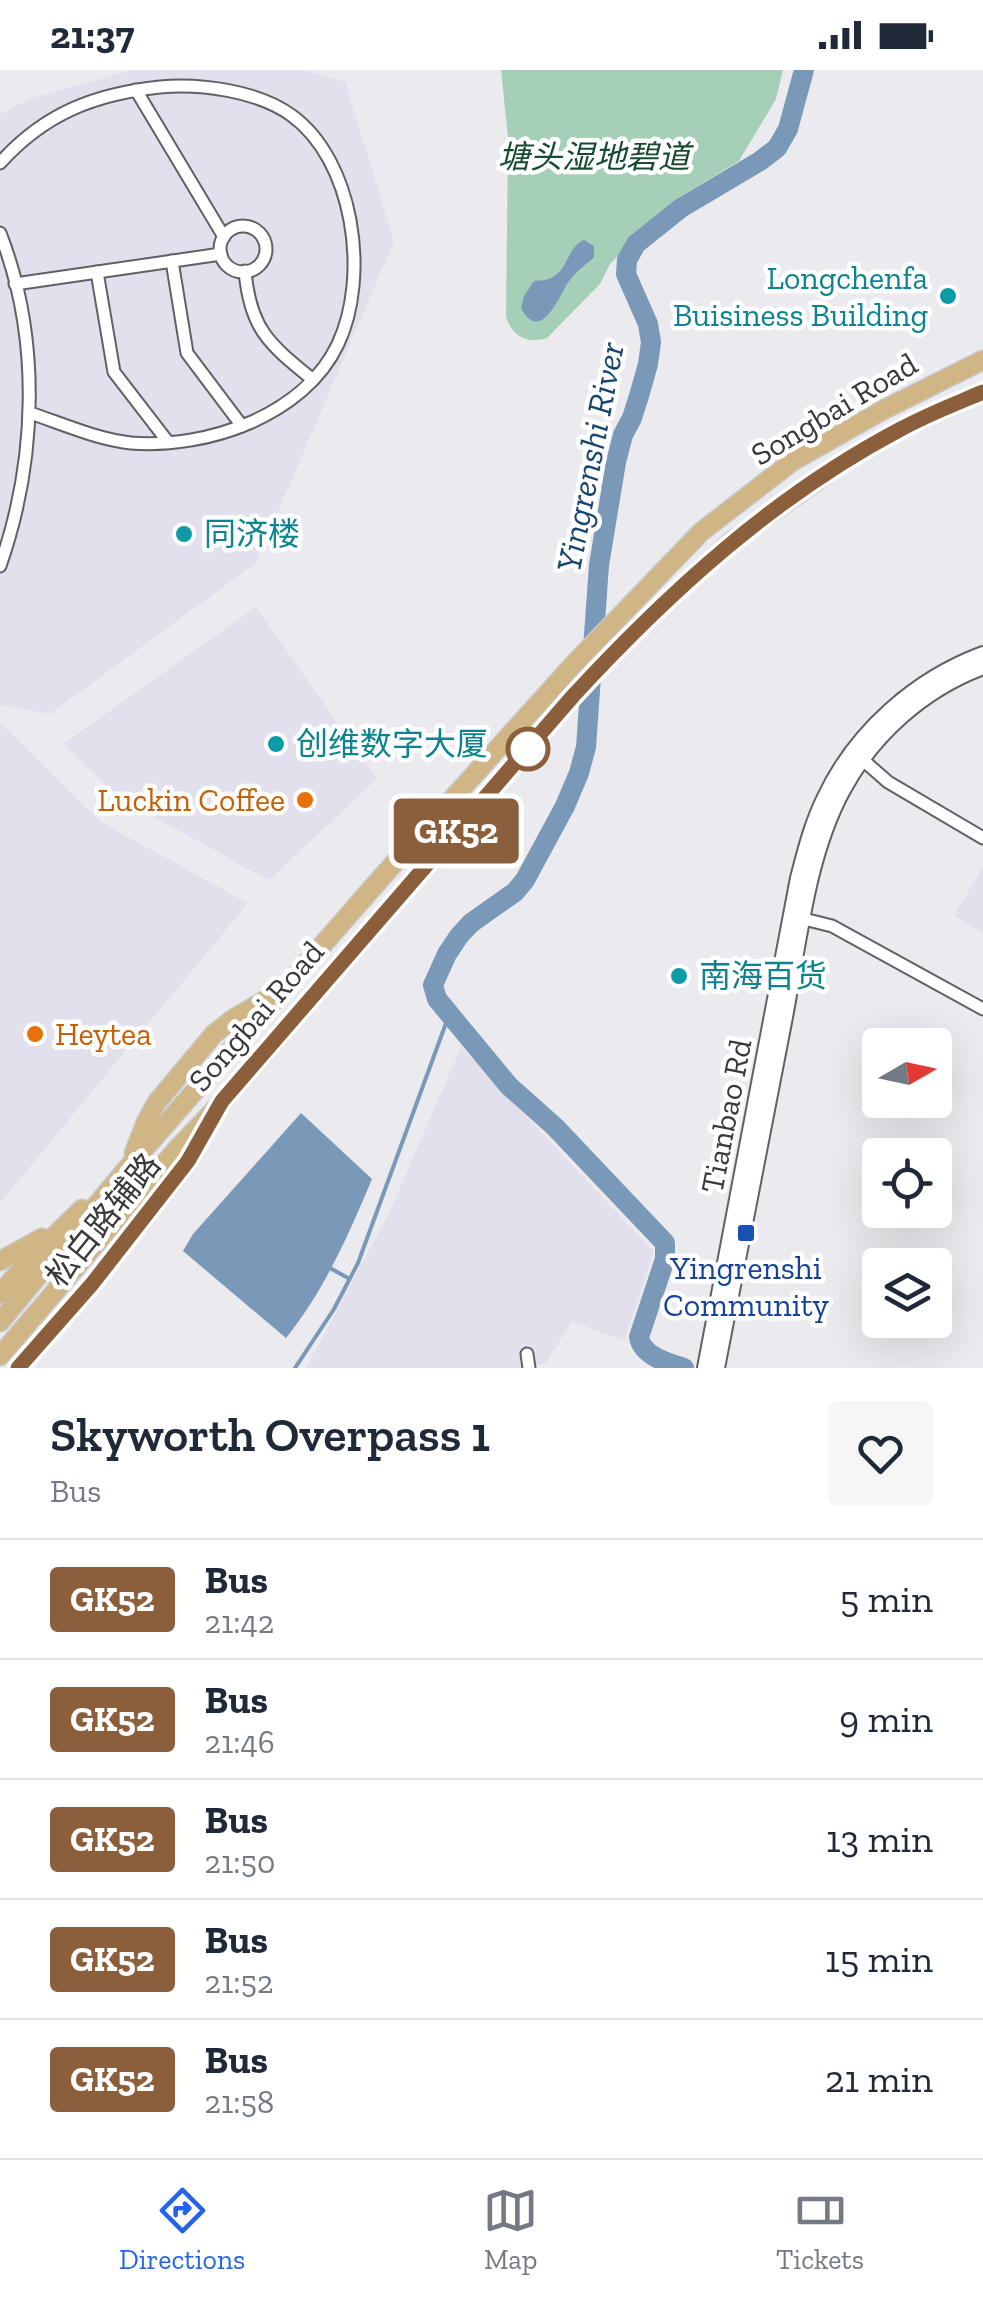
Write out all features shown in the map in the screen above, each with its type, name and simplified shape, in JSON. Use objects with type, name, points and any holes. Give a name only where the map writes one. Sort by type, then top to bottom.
[{"type":"main road","name":"Songbai Road","points":[[0,1322],[127,1168],[285,988],[573,666],[701,532],[794,461],[883,410],[983,360]]},
{"type":"main road","name":"Songbai Road","points":[[0,1356],[176,1150],[624,642],[732,541],[845,461],[900,429],[983,392]]},
{"type":"main road","name":"松白路辅路","points":[[18,1368],[92,1284],[188,1161],[222,1101]]},
{"type":"main road","name":"松白路辅路","points":[[0,1294],[72,1218],[127,1168]]},
{"type":"main road","points":[[0,1261],[72,1218]]},
{"type":"main road","points":[[33,1368],[92,1284]]},
{"type":"street","points":[[0,162],[58,115],[90,101],[136,90],[212,88],[255,98],[289,113],[315,138],[336,174],[350,221],[353,288],[337,346],[312,379],[267,416],[199,438],[147,444],[114,440],[30,413]]},
{"type":"street","points":[[136,90],[224,236]]},
{"type":"street","points":[[250,226],[264,239],[264,258],[256,268],[232,268],[221,254],[224,236],[231,229],[250,226]]},
{"type":"street","points":[[0,233],[16,284],[28,360],[30,413],[16,506],[0,566]]},
{"type":"street","points":[[16,284],[221,254]]},
{"type":"street","points":[[172,261],[186,354],[242,426]]},
{"type":"street","points":[[246,271],[250,308],[265,336],[312,379]]},
{"type":"street","points":[[97,272],[114,372],[168,442]]},
{"type":"street","points":[[0,508],[16,506]]},
{"type":"street","name":"Tianbao Rd","points":[[715,1358],[798,878],[810,833],[844,763],[896,704],[942,672],[983,654]]},
{"type":"street","name":"Tianbao Rd","points":[[705,1368],[715,1358],[816,862],[832,812],[863,760],[894,723],[949,682],[983,667]]},
{"type":"street","points":[[863,760],[888,782],[983,838]]},
{"type":"street","points":[[804,920],[832,926],[983,1010]]},
{"type":"street","points":[[527,1354],[529,1368]]},
{"type":"shaded area","points":[[133,70],[304,70],[345,82],[394,241],[256,563],[50,714],[0,705],[0,114],[29,99]]},
{"type":"shaded area","points":[[256,607],[377,779],[269,880],[119,798],[63,744]]},
{"type":"shaded area","points":[[0,723],[101,822],[248,903],[0,1203]]},
{"type":"shaded area","points":[[983,867],[983,933],[954,916]]},
{"type":"shaded area","points":[[461,1047],[654,1252],[624,1341],[572,1321],[546,1363],[521,1368],[306,1368],[389,1213]]},
{"type":"green space","name":"塘头湿地碧道","points":[[501,70],[783,70],[776,99],[739,161],[675,200],[610,264],[600,284],[547,338],[533,340],[517,334],[506,317],[508,138]]},
{"type":"water","points":[[584,240],[594,246],[594,257],[572,277],[549,314],[536,322],[528,318],[521,308],[534,281],[557,275],[574,248]]},
{"type":"water","points":[[301,1113],[372,1179],[324,1282],[286,1338],[183,1251],[193,1234]]},
{"type":"waterway","name":"Yingrenshi River","points":[[684,1368],[650,1354],[639,1337],[665,1259],[665,1243],[555,1127],[509,1086],[437,999],[433,985],[459,936],[525,880],[565,806],[586,747],[599,565],[616,462],[639,396],[651,342],[648,324],[626,274],[627,260],[636,244],[681,208],[777,148],[788,129],[804,70]]},
{"type":"waterway","points":[[295,1368],[334,1309],[358,1263],[449,1015]]},
{"type":"waterway","points":[[330,1268],[348,1278]]},
{"type":"bus line","name":"GK52","points":[[18,1368],[92,1284],[188,1161],[222,1101],[624,642],[732,541],[845,461],[900,429],[983,392]]},
{"type":"place","name":"Longchenfa Buisiness Building","points":[[948,296]]},
{"type":"place","name":"同济楼","points":[[184,534]]},
{"type":"place","name":"创维数字大厦","points":[[276,744]]},
{"type":"place","name":"Luckin Coffee","points":[[305,800]]},
{"type":"place","name":"南海百货","points":[[679,976]]},
{"type":"place","name":"Heytea","points":[[35,1034]]},
{"type":"place","name":"Yingrenshi Community","points":[[746,1233]]}]
